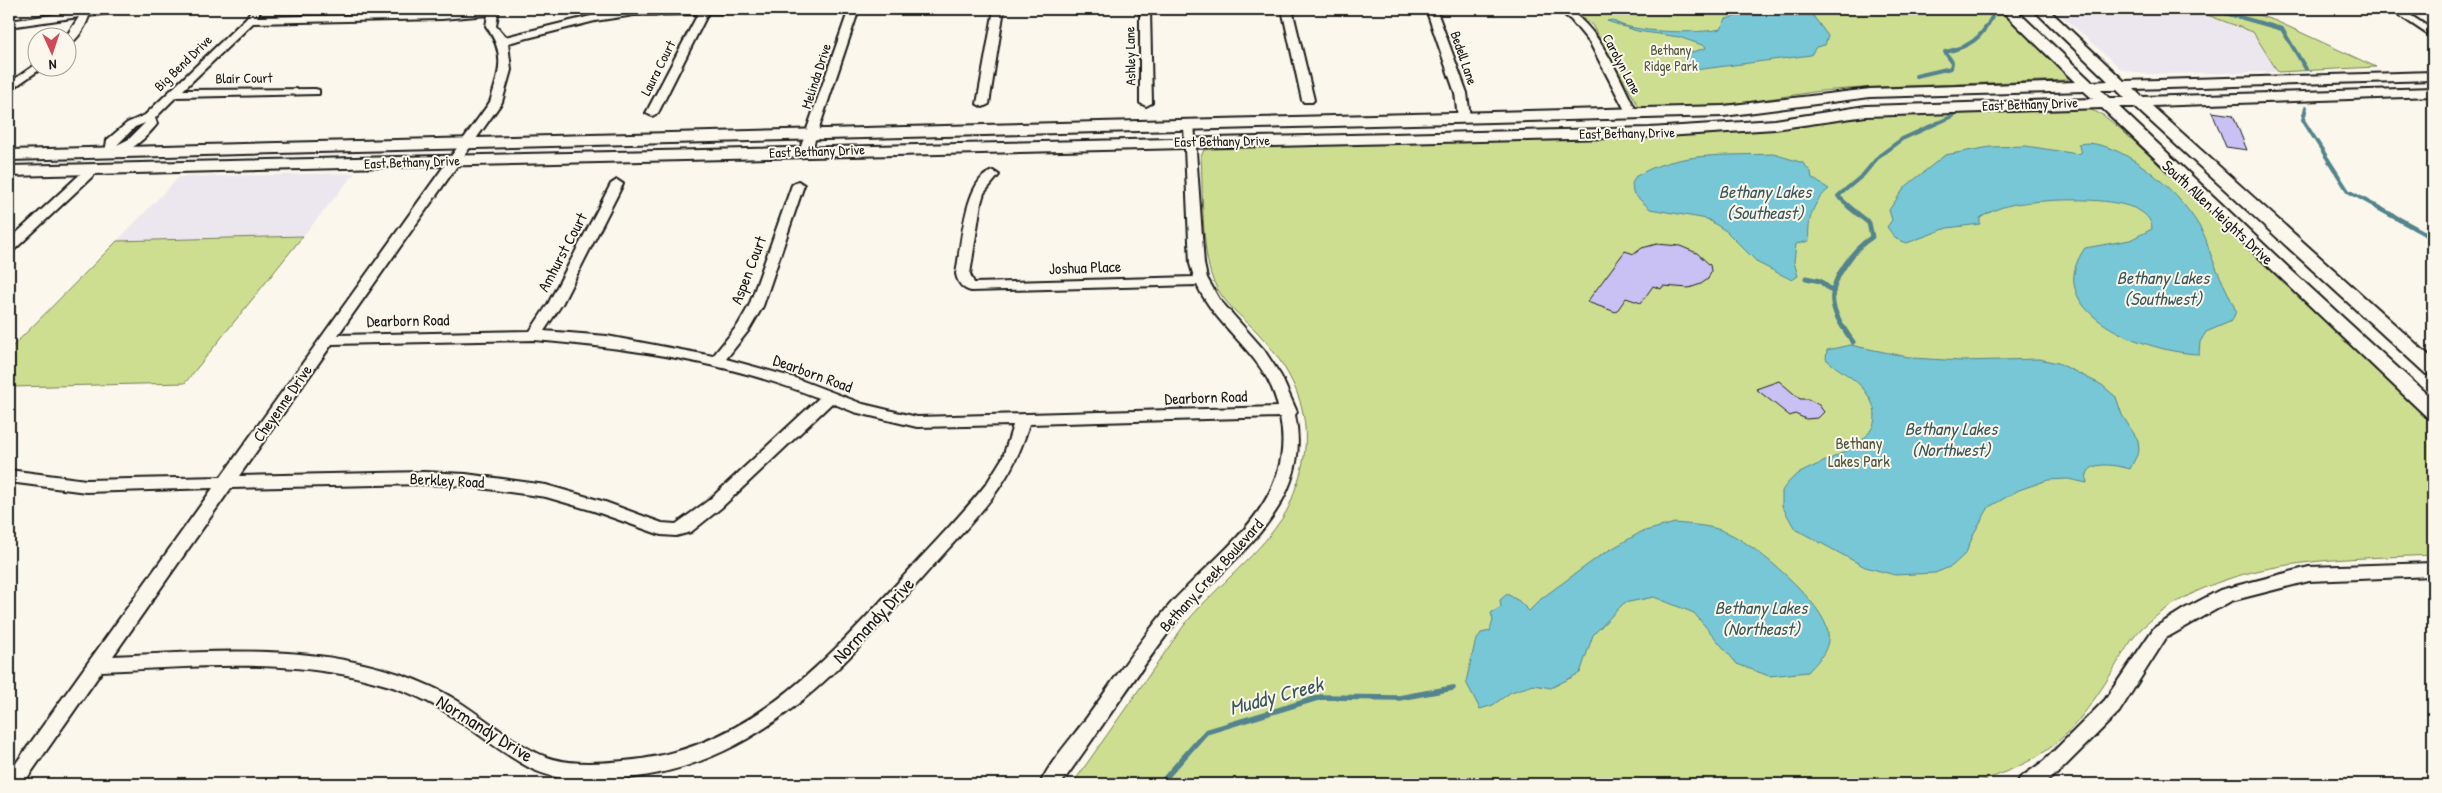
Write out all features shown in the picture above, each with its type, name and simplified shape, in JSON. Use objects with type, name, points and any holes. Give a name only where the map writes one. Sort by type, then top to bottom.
[{"type":"main road","name":"South Allen Heights Drive","points":[[2006,9],[2085,86],[2433,411]]},
{"type":"main road","name":"South Allen Heights Drive","points":[[2040,9],[2120,85],[2433,369]]},
{"type":"main road","name":"East Bethany Drive","points":[[9,155],[1632,114],[1724,110],[1870,93],[2433,76]]},
{"type":"main road","name":"East Bethany Drive","points":[[9,171],[1688,131],[1788,123],[1866,111],[2433,92]]},
{"type":"main road","points":[[1464,118],[1468,136]]},
{"type":"main road","points":[[93,169],[111,153]]},
{"type":"main road","points":[[2285,274],[2327,272]]},
{"type":"street","points":[[9,24],[114,9]]},
{"type":"street","name":"Big Bend Drive","points":[[111,153],[133,142],[151,124],[149,117],[250,20],[257,9]]},
{"type":"street","points":[[502,41],[616,15],[705,10],[776,9]]},
{"type":"street","name":"Melinda Drive","points":[[805,152],[854,9]]},
{"type":"street","points":[[983,104],[999,9]]},
{"type":"street","name":"Ashley Lane","points":[[1145,9],[1146,103]]},
{"type":"street","points":[[1287,9],[1308,100]]},
{"type":"street","name":"Bedell Lane","points":[[1430,9],[1461,92],[1464,118]]},
{"type":"street","name":"Carolyn Lane","points":[[1562,9],[1573,15],[1589,35],[1632,114]]},
{"type":"street","points":[[2395,9],[2433,35]]},
{"type":"street","points":[[250,20],[442,16],[493,10]]},
{"type":"street","name":"Cheyenne Drive","points":[[12,784],[496,102],[505,76],[502,41],[491,26],[493,10]]},
{"type":"street","name":"Laura Court","points":[[652,113],[705,10]]},
{"type":"street","points":[[78,28],[85,14]]},
{"type":"street","points":[[9,88],[28,74]]},
{"type":"street","name":"Blair Court","points":[[173,94],[315,92]]},
{"type":"street","name":"Bethany Creek Boulevard","points":[[1050,784],[1172,615],[1193,590],[1247,539],[1265,516],[1289,465],[1291,451],[1288,412],[1280,387],[1260,355],[1211,298],[1200,281],[1197,264],[1190,125]]},
{"type":"street","points":[[9,247],[93,169]]},
{"type":"street","name":"Joshua Place","points":[[993,175],[978,192],[975,203],[963,274],[965,282],[971,287],[1200,281]]},
{"type":"street","name":"Amhurst Court","points":[[534,335],[555,304],[617,184]]},
{"type":"street","name":"Aspen Court","points":[[717,361],[744,327],[756,306],[798,185]]},
{"type":"street","name":"Dearborn Road","points":[[327,340],[534,335],[625,344],[717,361],[790,382],[880,415],[917,422],[1288,412]]},
{"type":"street","name":"Berkley Road","points":[[13,480],[86,486],[424,478],[466,480],[546,491],[599,506],[660,529],[676,530],[685,528],[714,504],[829,397]]},
{"type":"street","name":"Normandy Drive","points":[[97,664],[214,659],[266,659],[322,664],[368,672],[432,695],[457,709],[524,755],[545,765],[573,772],[617,771],[661,766],[696,756],[733,741],[779,712],[824,673],[864,632],[988,493],[1008,462],[1022,420]]},
{"type":"street","points":[[2027,784],[2050,768],[2112,706],[2160,634],[2190,614],[2226,595],[2309,574],[2433,569]]},
{"type":"shaded area","points":[[2054,9],[2191,9],[2203,12],[2253,32],[2278,72],[2142,74],[2121,69]]},
{"type":"shaded area","points":[[355,173],[303,236],[117,241],[179,177]]},
{"type":"green space","name":"Bethany Ridge Park","points":[[2000,9],[2068,76],[2068,80],[1877,87],[1820,91],[1742,103],[1651,109],[1639,107],[1592,25],[1574,10]]},
{"type":"green space","points":[[2191,9],[2240,9],[2276,21],[2376,67],[2278,72],[2253,32]]},
{"type":"green space","name":"Bethany Lakes Park","points":[[2082,106],[2103,115],[2123,131],[2433,423],[2433,555],[2356,558],[2280,566],[2242,575],[2207,587],[2173,604],[2137,633],[2088,708],[2070,730],[2056,743],[2028,762],[1975,784],[1077,784],[1076,779],[1185,624],[1210,596],[1252,555],[1276,527],[1289,506],[1302,465],[1305,424],[1295,387],[1273,351],[1222,296],[1209,268],[1203,220],[1201,156],[1204,150],[1220,147],[1716,133],[1755,131],[1885,114]]},
{"type":"green space","points":[[303,236],[185,383],[9,387],[9,350],[117,241]]},
{"type":"water","points":[[1761,9],[1808,9],[1828,36],[1825,45],[1816,47],[1811,55],[1695,70],[1689,67],[1682,55],[1706,48],[1705,46],[1679,37],[1637,31],[1607,21],[1613,20],[1632,28],[1647,30],[1711,31],[1720,29],[1726,19]]},
{"type":"water","name":"Bethany Lakes (Southwest)","points":[[2087,143],[2104,146],[2121,153],[2154,175],[2183,204],[2206,238],[2214,262],[2236,311],[2232,321],[2206,332],[2200,342],[2199,354],[2178,352],[2129,337],[2106,325],[2087,310],[2076,292],[2074,271],[2085,248],[2130,240],[2152,229],[2147,217],[2134,208],[2093,200],[2016,204],[2002,207],[1984,215],[1980,218],[1980,224],[1947,228],[1907,243],[1896,239],[1887,227],[1892,220],[1889,210],[1905,187],[1945,155],[1990,147],[2026,146],[2078,154],[2082,152],[2078,144]]},
{"type":"water","name":"Bethany Lakes (Southeast)","points":[[1774,154],[1803,163],[1811,172],[1812,178],[1829,189],[1819,199],[1812,212],[1809,226],[1809,241],[1796,244],[1794,262],[1798,276],[1792,280],[1758,263],[1726,231],[1707,219],[1650,209],[1633,193],[1632,184],[1635,177],[1667,163],[1702,156]]},
{"type":"water","name":"Bethany Lakes (Northwest)","points":[[1850,345],[1913,358],[1961,361],[2039,359],[2058,363],[2102,385],[2116,397],[2122,415],[2138,440],[2139,451],[2130,469],[2101,465],[2090,470],[2087,475],[2087,483],[2068,479],[2048,480],[2019,490],[1989,507],[1974,533],[1966,553],[1952,566],[1935,573],[1895,575],[1865,567],[1795,529],[1782,506],[1782,491],[1795,476],[1854,446],[1867,436],[1874,423],[1874,409],[1865,391],[1857,382],[1826,359],[1827,350]]},
{"type":"water","name":"Bethany Lakes (Northeast)","points":[[1675,523],[1715,528],[1740,539],[1787,576],[1802,591],[1815,606],[1824,621],[1828,633],[1825,650],[1808,672],[1769,676],[1737,664],[1694,613],[1654,597],[1624,603],[1593,635],[1580,673],[1551,688],[1534,685],[1511,692],[1493,705],[1480,709],[1466,682],[1475,643],[1481,633],[1490,631],[1493,620],[1491,613],[1501,607],[1500,600],[1507,594],[1519,601],[1529,611],[1542,598],[1601,555],[1641,532]]},
{"type":"building","points":[[2212,112],[2233,115],[2247,150],[2226,147]]},
{"type":"building","points":[[1657,244],[1680,246],[1697,253],[1710,265],[1711,271],[1708,279],[1701,284],[1689,288],[1663,286],[1661,289],[1653,286],[1641,303],[1626,298],[1616,312],[1587,302],[1625,251],[1634,254],[1642,248]]},
{"type":"building","points":[[1779,381],[1800,399],[1808,399],[1819,405],[1824,412],[1818,418],[1806,419],[1795,414],[1790,416],[1756,389]]},
{"type":"waterway","points":[[2211,9],[2282,29],[2306,69]]},
{"type":"waterway","name":"Muddy Creek","points":[[1916,76],[1951,68],[1952,62],[1945,52],[1968,45],[1979,36],[1992,17]]},
{"type":"waterway","points":[[2306,107],[2303,120],[2348,191],[2377,207]]},
{"type":"waterway","name":"Muddy Creek","points":[[1850,207],[1838,196],[1863,175],[1879,156],[1902,139],[1953,116]]},
{"type":"waterway","name":"Muddy Creek","points":[[1848,206],[1869,223],[1872,237],[1860,246],[1851,257],[1838,276],[1834,286],[1833,305],[1836,314],[1853,342]]},
{"type":"waterway","points":[[2375,206],[2433,238]]},
{"type":"waterway","name":"Muddy Creek","points":[[1806,278],[1820,281],[1831,290]]},
{"type":"waterway","name":"Muddy Creek","points":[[1160,784],[1206,732],[1321,697],[1399,698],[1453,688]]}]
